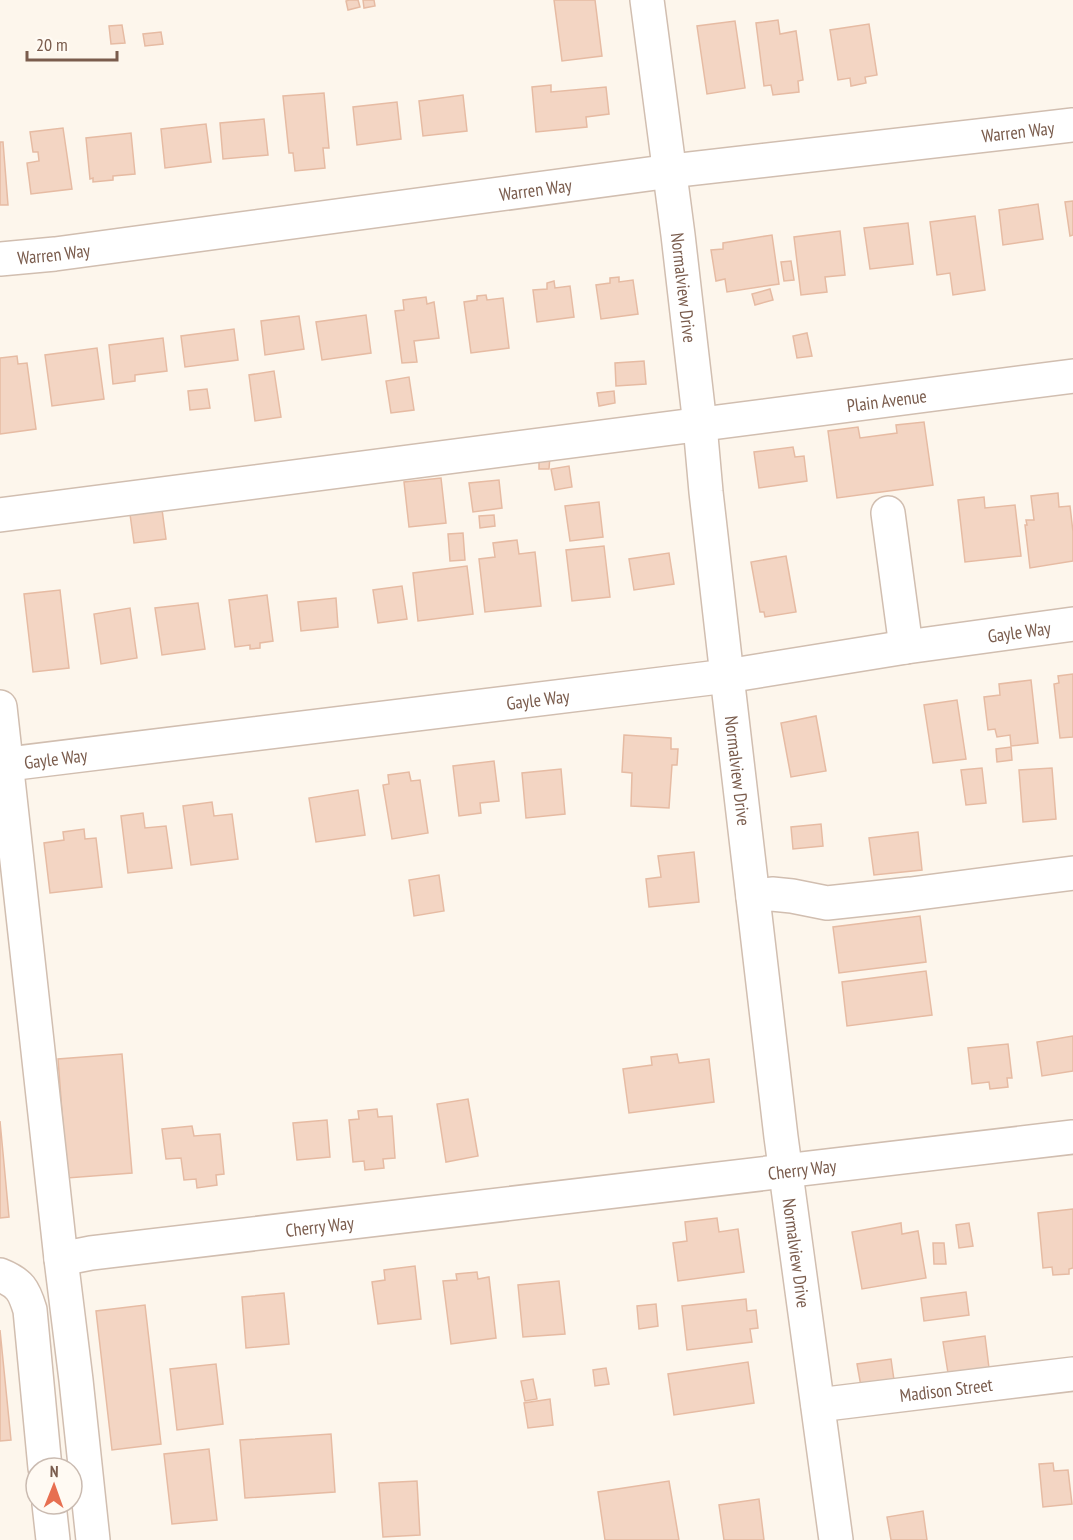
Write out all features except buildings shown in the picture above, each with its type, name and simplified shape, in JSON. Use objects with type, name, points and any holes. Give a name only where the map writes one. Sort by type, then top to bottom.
[{"type":"street","name":"Normalview Drive","points":[[647,0],[671,171],[781,1137],[836,1540]]},
{"type":"street","name":"Warren Way","points":[[0,260],[671,171],[1073,125]]},
{"type":"street","name":"Plain Avenue","points":[[0,515],[1073,376]]},
{"type":"street","points":[[888,513],[906,647]]},
{"type":"street","name":"Gayle Way","points":[[3,765],[727,676],[906,647],[1073,624]]},
{"type":"street","points":[[0,706],[3,765],[93,1540]]},
{"type":"street","points":[[753,897],[772,894],[827,903],[1073,873]]},
{"type":"street","name":"Cherry Way","points":[[61,1259],[91,1253],[1073,1137]]},
{"type":"street","points":[[0,1275],[12,1280],[25,1294],[30,1310],[44,1456]]},
{"type":"street","name":"Madison Street","points":[[818,1405],[1073,1374]]},
{"type":"street","points":[[50,1516],[52,1540]]}]
